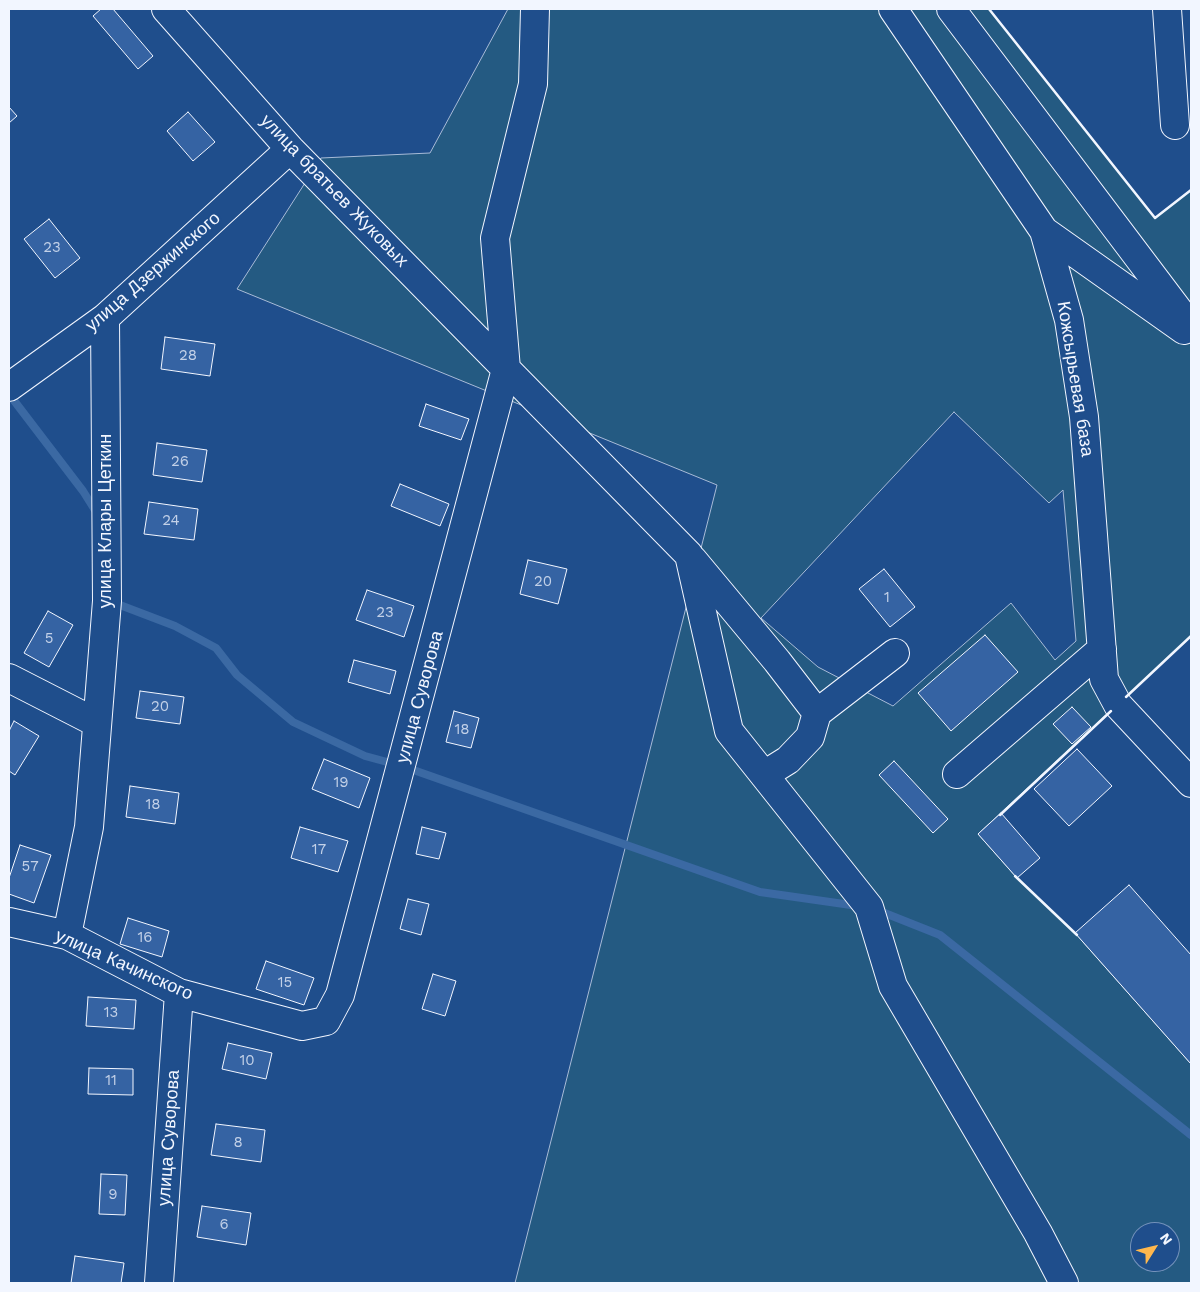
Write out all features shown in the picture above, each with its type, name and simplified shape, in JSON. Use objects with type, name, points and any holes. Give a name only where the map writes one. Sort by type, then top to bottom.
[{"type":"street","name":"улица братьев Жуковых","points":[[166,9],[290,149],[689,555],[817,712]]},
{"type":"street","name":"улица Суворова","points":[[326,1021],[340,995],[506,370],[495,238],[533,84],[535,9]]},
{"type":"street","name":"Кожсырьевая база","points":[[893,9],[1044,232],[1069,320],[1084,417],[1104,679],[1118,705],[1191,783]]},
{"type":"street","points":[[951,9],[1191,327]]},
{"type":"street","points":[[1166,9],[1175,125],[1191,112]]},
{"type":"street","name":"улица Дзержинского","points":[[9,387],[105,318],[290,149]]},
{"type":"street","points":[[1044,232],[1191,335]]},
{"type":"street","name":"улица Клары Цеткин","points":[[67,935],[89,827],[107,600],[105,318]]},
{"type":"street","points":[[689,555],[729,731],[869,907],[893,986],[1038,1233],[1064,1283]]},
{"type":"street","points":[[957,774],[1102,649]]},
{"type":"street","points":[[764,775],[788,760],[810,738],[817,712],[895,653]]},
{"type":"street","points":[[9,678],[97,723]]},
{"type":"street","name":"улица Качинского","points":[[9,922],[67,935],[179,993],[302,1026],[326,1021]]},
{"type":"street","name":"улица Суворова","points":[[159,1283],[179,993]]},
{"type":"shaded area","points":[[508,9],[989,9],[1155,218],[1191,190],[1191,636],[978,834],[1017,878],[1075,933],[1191,1064],[1191,1283],[515,1283],[717,485],[237,289],[321,158],[430,153]],"holes":[[[954,412],[1049,503],[1063,490],[1076,641],[1055,660],[1011,603],[893,706],[818,667],[761,618]]]},
{"type":"building","points":[[101,9],[113,9],[153,56],[138,69],[93,16]]},
{"type":"building","points":[[9,107],[17,116],[9,123]]},
{"type":"building","points":[[188,112],[215,142],[193,161],[167,131]]},
{"type":"building","points":[[49,219],[80,258],[55,278],[24,239]]},
{"type":"building","points":[[165,337],[215,344],[210,376],[161,369]]},
{"type":"building","points":[[426,404],[469,419],[461,440],[419,426]]},
{"type":"building","points":[[157,443],[207,450],[202,482],[153,475]]},
{"type":"building","points":[[400,484],[449,504],[440,526],[391,506]]},
{"type":"building","points":[[149,502],[198,509],[194,540],[144,534]]},
{"type":"building","points":[[528,560],[567,569],[558,604],[520,594]]},
{"type":"building","points":[[884,569],[915,607],[890,627],[859,589]]},
{"type":"building","points":[[367,590],[414,606],[404,637],[356,620]]},
{"type":"building","points":[[48,611],[73,625],[49,667],[24,653]]},
{"type":"building","points":[[985,635],[1018,672],[951,731],[918,693]]},
{"type":"building","points":[[354,660],[396,671],[390,694],[348,682]]},
{"type":"building","points":[[140,691],[184,697],[180,724],[136,718]]},
{"type":"building","points":[[1072,707],[1091,727],[1072,744],[1053,724]]},
{"type":"building","points":[[454,711],[479,718],[471,748],[446,742]]},
{"type":"building","points":[[14,721],[39,736],[15,775],[9,771],[9,731]]},
{"type":"building","points":[[1077,749],[1112,786],[1069,826],[1034,789]]},
{"type":"building","points":[[324,759],[370,778],[359,808],[312,789]]},
{"type":"building","points":[[894,761],[948,819],[933,833],[879,775]]},
{"type":"building","points":[[130,786],[179,793],[175,824],[126,817]]},
{"type":"building","points":[[1001,813],[1040,858],[1017,878],[978,834]]},
{"type":"building","points":[[300,827],[348,841],[338,872],[291,858]]},
{"type":"building","points":[[422,827],[446,833],[439,859],[416,854]]},
{"type":"building","points":[[20,845],[51,855],[34,903],[9,894],[9,878]]},
{"type":"building","points":[[1129,885],[1191,955],[1191,1064],[1075,933]]},
{"type":"building","points":[[408,899],[429,904],[421,935],[400,929]]},
{"type":"building","points":[[128,918],[169,931],[162,957],[120,944]]},
{"type":"building","points":[[266,961],[314,978],[304,1005],[256,989]]},
{"type":"building","points":[[433,974],[456,981],[445,1016],[422,1009]]},
{"type":"building","points":[[88,997],[136,1000],[134,1029],[86,1026]]},
{"type":"building","points":[[228,1043],[272,1053],[266,1079],[222,1069]]},
{"type":"building","points":[[89,1068],[133,1069],[133,1095],[88,1094]]},
{"type":"building","points":[[216,1124],[265,1130],[261,1162],[211,1155]]},
{"type":"building","points":[[101,1174],[127,1175],[125,1215],[99,1214]]},
{"type":"building","points":[[202,1206],[251,1213],[246,1245],[197,1237]]},
{"type":"building","points":[[75,1256],[124,1263],[121,1283],[71,1283]]},
{"type":"waterway","points":[[9,394],[83,491],[98,515]]},
{"type":"waterway","points":[[112,602],[175,626],[216,648],[237,675],[293,722],[365,756],[402,766],[760,892],[858,906]]},
{"type":"waterway","points":[[877,910],[940,935],[1191,1135]]},
{"type":"wall","points":[[989,9],[1155,218],[1191,190]]},
{"type":"wall","points":[[1126,697],[1191,636]]},
{"type":"wall","points":[[1000,815],[1111,711]]},
{"type":"wall","points":[[1015,876],[1077,935]]}]
